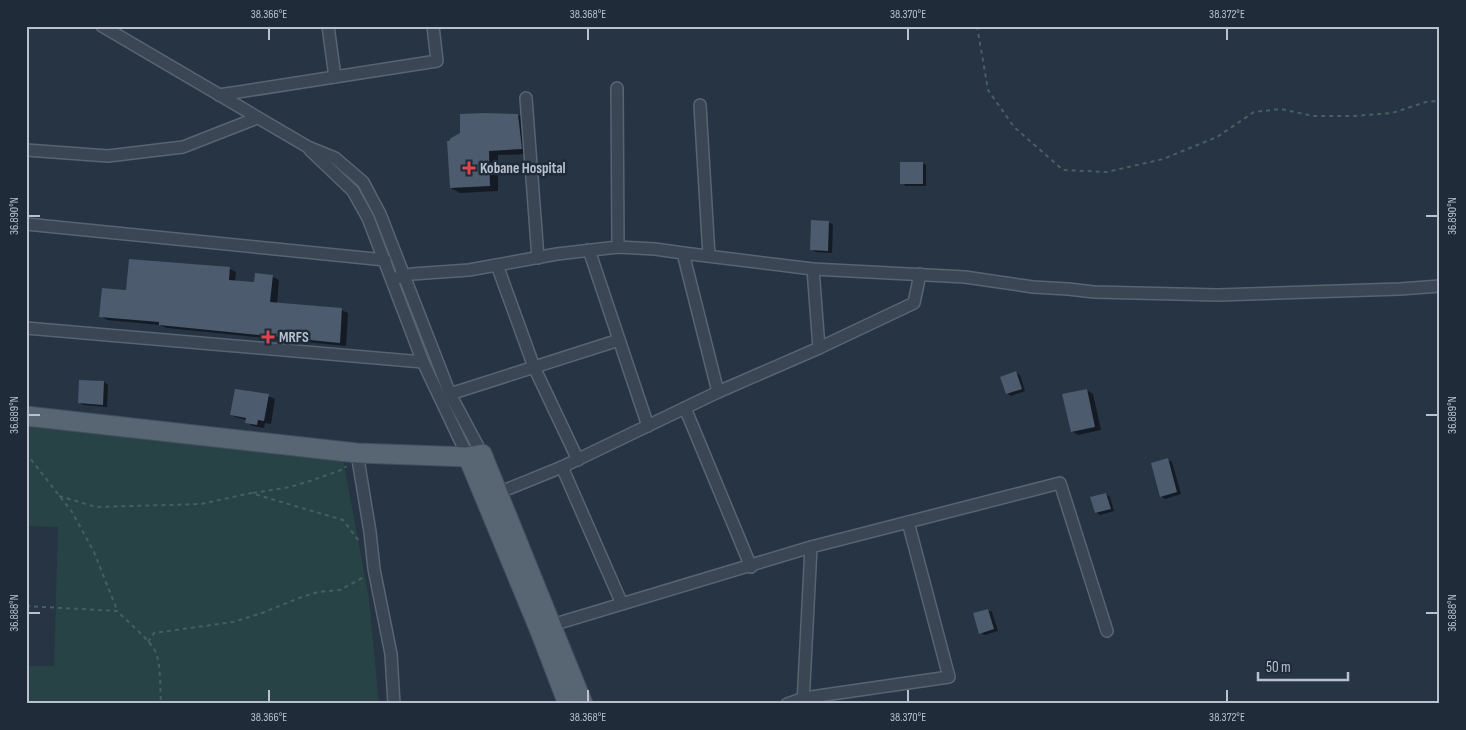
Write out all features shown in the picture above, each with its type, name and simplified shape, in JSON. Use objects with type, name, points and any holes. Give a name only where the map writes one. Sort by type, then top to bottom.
[{"type":"main road","points":[[26,416],[357,453],[475,456]]},
{"type":"main road","points":[[475,456],[498,493],[583,704]]},
{"type":"main road","points":[[475,456],[568,704]]},
{"type":"street","points":[[102,26],[308,147],[335,158],[363,182],[380,214],[475,456]]},
{"type":"street","points":[[328,26],[335,77]]},
{"type":"street","points":[[219,95],[437,61],[433,26]]},
{"type":"street","points":[[617,88],[618,247]]},
{"type":"street","points":[[526,98],[538,258]]},
{"type":"street","points":[[700,105],[709,256]]},
{"type":"street","points":[[26,150],[108,156],[183,147],[257,118]]},
{"type":"street","points":[[308,147],[353,191],[368,218],[423,362],[475,456]]},
{"type":"street","points":[[26,224],[385,260]]},
{"type":"street","points":[[392,279],[404,275],[449,272],[618,247],[655,249],[814,269],[965,277],[1033,287],[1094,292],[1218,295],[1440,286]]},
{"type":"street","points":[[589,250],[648,426]]},
{"type":"street","points":[[683,253],[718,392]]},
{"type":"street","points":[[497,265],[534,367],[578,460]]},
{"type":"street","points":[[814,269],[819,348]]},
{"type":"street","points":[[498,493],[578,460],[718,392],[819,348],[914,303],[920,274]]},
{"type":"street","points":[[26,328],[423,362]]},
{"type":"street","points":[[450,394],[619,340]]},
{"type":"street","points":[[685,408],[751,567]]},
{"type":"street","points":[[357,453],[374,569],[390,654],[394,704]]},
{"type":"street","points":[[562,467],[622,604]]},
{"type":"street","points":[[552,625],[811,548],[1060,484],[1106,631]]},
{"type":"street","points":[[786,704],[949,677],[908,522]]},
{"type":"street","points":[[803,701],[811,548]]},
{"type":"path","points":[[977,26],[988,90],[1014,127],[1063,170],[1106,172],[1163,158],[1217,137],[1254,112],[1282,109],[1313,116],[1354,116],[1392,113],[1426,102],[1440,101]]},
{"type":"path","points":[[26,453],[72,512],[94,552],[117,611],[156,652],[161,704]]},
{"type":"path","points":[[59,496],[96,507],[201,504],[290,487],[313,480],[344,469],[357,453]]},
{"type":"path","points":[[251,493],[343,520],[362,546]]},
{"type":"path","points":[[148,642],[154,634],[233,622],[318,592],[340,590],[362,579],[374,569]]},
{"type":"path","points":[[26,606],[117,611]]},
{"type":"green space","points":[[26,426],[343,459],[369,599],[379,704],[26,704],[26,666],[54,666],[58,527],[26,526]]},
{"type":"building","name":"Kobane Hospital","points":[[460,114],[518,114],[522,149],[489,151],[490,186],[450,188],[447,141],[460,133]]},
{"type":"building","points":[[900,162],[923,162],[923,184],[900,184]]},
{"type":"building","points":[[811,220],[829,221],[828,251],[810,250]]},
{"type":"building","points":[[129,259],[230,267],[229,280],[254,282],[255,273],[273,275],[270,302],[342,308],[340,343],[159,325],[159,322],[99,317],[102,288],[126,290]]},
{"type":"building","points":[[1016,371],[1022,389],[1006,394],[1000,377]]},
{"type":"building","points":[[79,380],[104,381],[103,405],[78,403]]},
{"type":"building","points":[[235,389],[269,394],[264,421],[258,420],[257,425],[245,423],[246,418],[230,415]]},
{"type":"building","points":[[1087,389],[1095,427],[1071,432],[1062,394]]},
{"type":"building","points":[[1168,458],[1177,492],[1160,497],[1151,463]]},
{"type":"building","points":[[1106,493],[1111,509],[1095,513],[1090,497]]},
{"type":"building","points":[[988,609],[994,629],[979,634],[973,613]]},
{"type":"place","name":"Kobane Hospital","points":[[469,168]]},
{"type":"place","name":"MRFS","points":[[268,337]]}]
